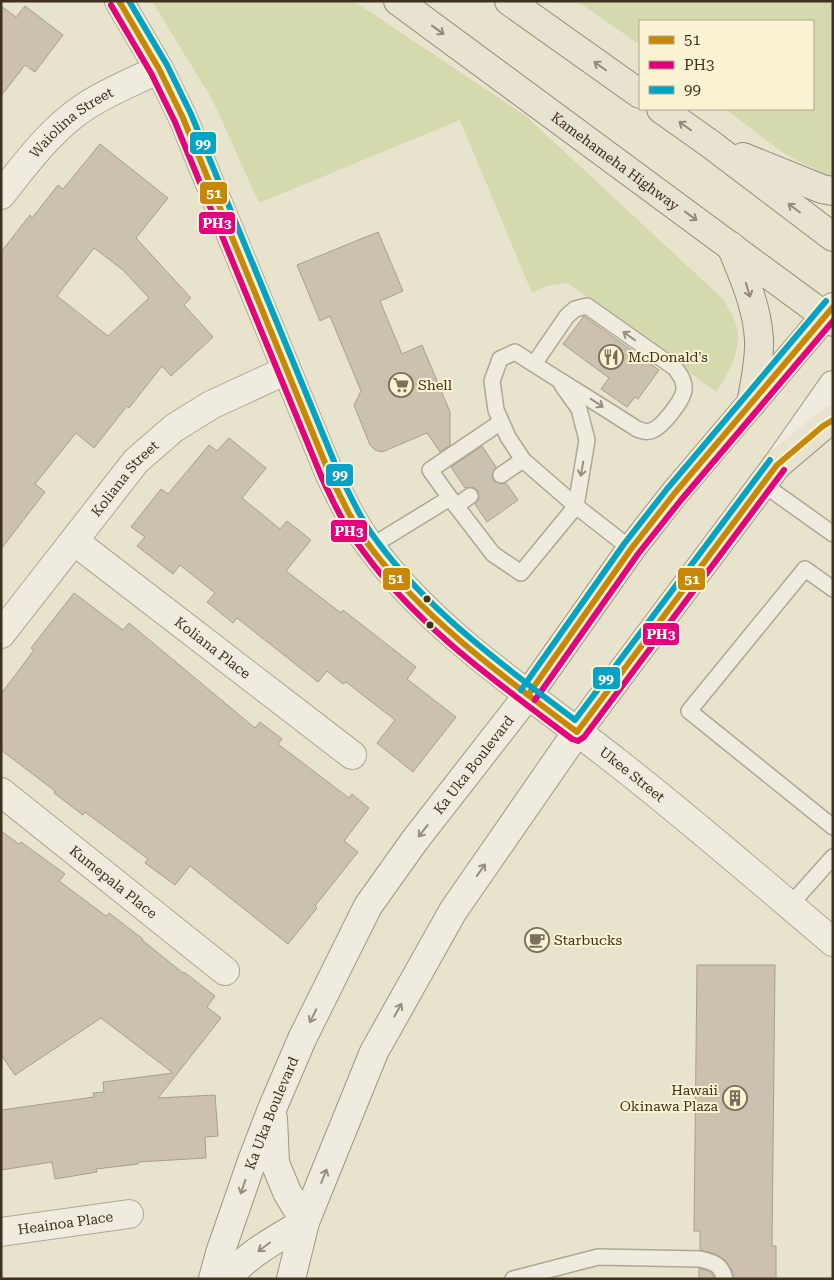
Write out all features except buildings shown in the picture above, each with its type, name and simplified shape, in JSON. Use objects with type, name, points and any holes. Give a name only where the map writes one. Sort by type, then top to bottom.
[{"type":"main road","name":"Kamehameha Highway","points":[[398,1],[730,245],[830,316]]},
{"type":"main road","points":[[509,1],[639,93]]},
{"type":"main road","points":[[662,110],[833,237]]},
{"type":"main road","points":[[709,143],[813,185],[833,190]]},
{"type":"main road","points":[[730,245],[750,294],[759,338],[758,361],[751,404]]},
{"type":"main road","points":[[770,474],[823,426],[833,420]]},
{"type":"street","name":"Ukee Street","points":[[118,1],[159,70],[183,118],[330,475],[350,515],[370,547],[397,580],[430,614],[528,696],[618,763],[833,942]]},
{"type":"street","name":"Waiolina Street","points":[[1,195],[55,131],[86,106],[159,70]]},
{"type":"street","name":"Ka Uka Boulevard","points":[[213,1279],[220,1253],[272,1109],[302,1040],[368,906],[415,840],[528,696],[631,549],[674,494],[830,316]]},
{"type":"street","name":"Koliana Street","points":[[1,634],[136,461],[174,428],[218,402],[287,370]]},
{"type":"street","points":[[291,1279],[305,1222],[374,1052],[453,911],[578,732],[770,474],[833,385]]},
{"type":"street","name":"Koliana Place","points":[[74,542],[352,755]]},
{"type":"street","name":"Kumepala Place","points":[[1,792],[225,971]]},
{"type":"street","points":[[272,1109],[274,1162],[287,1192],[305,1222]]},
{"type":"street","name":"Heainoa Place","points":[[1,1232],[129,1214]]},
{"type":"street","points":[[227,1279],[269,1243],[305,1222]]},
{"type":"lane","points":[[534,364],[566,316],[575,309],[587,306],[674,368],[683,380],[682,397],[662,424],[654,430],[647,432],[637,429],[556,377],[534,364],[515,352],[500,359],[492,381],[496,410],[508,437],[523,460],[576,506],[631,549]]},
{"type":"lane","points":[[501,422],[430,470],[493,554],[521,573],[576,506],[587,440],[579,409],[556,377]]},
{"type":"lane","points":[[501,475],[523,460]]},
{"type":"lane","points":[[770,474],[833,534]]},
{"type":"lane","points":[[370,547],[453,502],[470,496]]},
{"type":"lane","points":[[833,589],[805,569],[689,711],[833,827]]},
{"type":"lane","points":[[790,905],[833,857]]},
{"type":"lane","points":[[513,1279],[598,1257],[700,1259],[715,1262],[723,1271],[725,1279]]},
{"type":"green space","points":[[152,1],[354,1],[527,117],[724,300],[735,321],[738,340],[731,367],[716,392],[568,283],[547,286],[532,293],[460,120],[259,203],[213,101]]},
{"type":"green space","points":[[577,1],[833,1],[833,177],[783,153],[726,110],[814,110],[814,20],[639,20],[639,44]]},
{"type":"transit line","name":"51","points":[[119,1],[159,69],[183,118],[330,475],[359,531],[393,575],[442,624],[495,669],[577,732],[777,465],[823,426],[833,420]]},
{"type":"transit line","name":"99","points":[[129,1],[167,65],[191,114],[338,471],[366,525],[398,567],[444,615],[496,659],[575,720],[770,460]]},
{"type":"transit line","name":"PH3","points":[[111,5],[151,73],[175,122],[322,478],[351,534],[385,579],[408,605],[488,675],[572,739],[578,741],[584,737],[784,470]]},
{"type":"transit line","name":"99","points":[[521,690],[624,544],[667,489],[826,301]]},
{"type":"transit line","name":"51","points":[[528,695],[631,549],[674,494],[833,307]]},
{"type":"transit line","name":"PH3","points":[[535,700],[638,554],[681,500],[833,321]]},
{"type":"place","name":"McDonald's","points":[[611,357]]},
{"type":"place","name":"Shell","points":[[401,385]]},
{"type":"place","name":"Starbucks","points":[[537,940]]},
{"type":"place","name":"Hawaii Okinawa Plaza","points":[[735,1098]]}]
